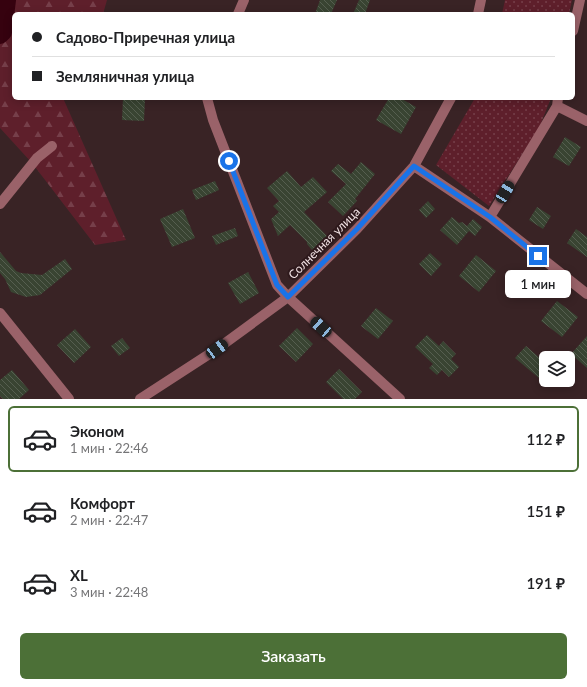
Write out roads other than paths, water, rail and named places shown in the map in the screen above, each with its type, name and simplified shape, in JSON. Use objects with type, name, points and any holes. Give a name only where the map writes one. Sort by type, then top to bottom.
[{"type":"lane","points":[[239,12],[244,0]]},
{"type":"lane","points":[[478,12],[481,0]]},
{"type":"lane","points":[[575,22],[580,0]]},
{"type":"lane","points":[[208,100],[213,120],[277,285],[288,297],[400,399]]},
{"type":"lane","name":"Солнечная улица","points":[[140,399],[217,349],[288,297],[357,229],[414,166],[450,100]]},
{"type":"lane","points":[[490,217],[558,102],[587,121]]},
{"type":"lane","points":[[0,204],[37,158],[52,146]]},
{"type":"lane","points":[[414,166],[490,217],[587,294]]},
{"type":"lane","points":[[0,313],[69,399]]},
{"type":"waterway","points":[[0,35],[3,32],[7,0]]}]
